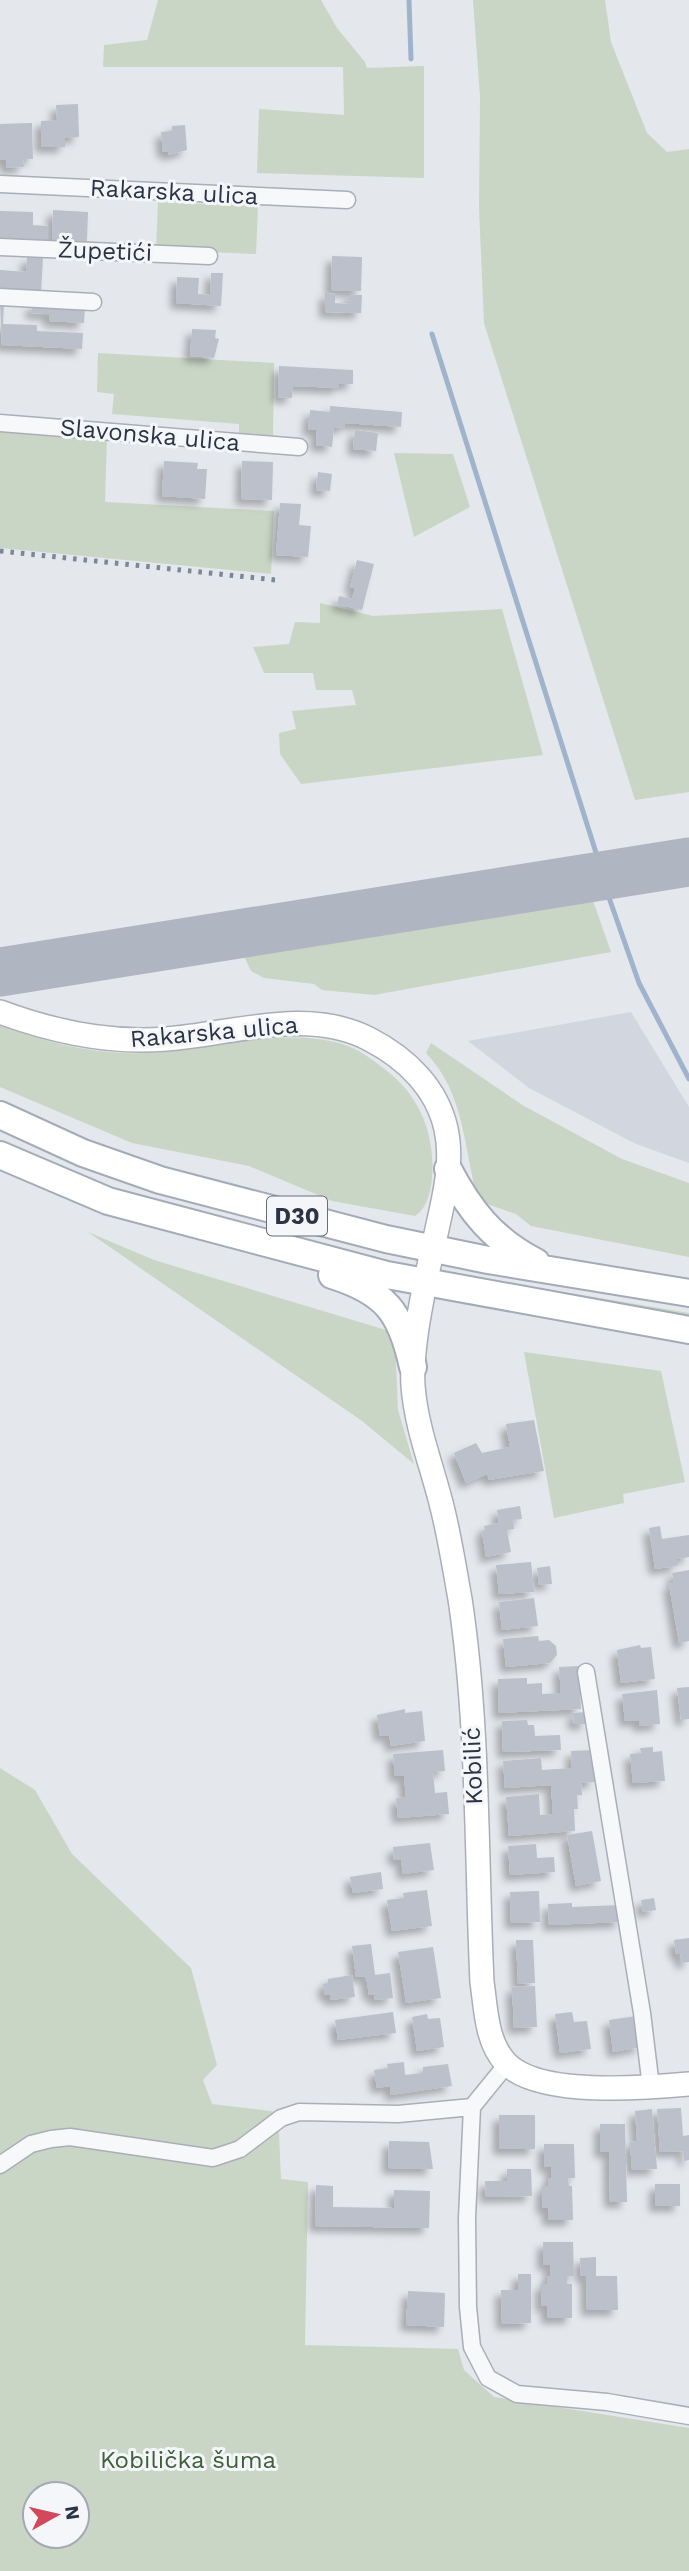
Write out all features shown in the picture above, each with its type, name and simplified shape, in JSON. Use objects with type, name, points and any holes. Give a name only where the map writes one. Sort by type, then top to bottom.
[{"type":"main road","name":"Rakarska ulica","points":[[0,1012],[69,1034],[125,1040],[168,1039],[281,1024],[335,1028],[365,1036],[389,1050],[418,1075],[442,1114],[449,1151],[448,1169]]},
{"type":"main road","name":"D30","points":[[0,1115],[83,1153],[160,1180],[434,1249],[689,1293]]},
{"type":"main road","name":"D30","points":[[0,1155],[108,1201],[182,1221],[427,1283],[689,1330]]},
{"type":"main road","name":"Kobilić","points":[[448,1169],[413,1367],[420,1431],[445,1520],[464,1629],[471,1702],[482,1982],[494,2044],[507,2064]]},
{"type":"main road","points":[[448,1169],[467,1204],[485,1227],[513,1250],[550,1269]]},
{"type":"main road","points":[[182,1221],[222,1242],[335,1276],[373,1292],[396,1315],[413,1367]]},
{"type":"main road","points":[[507,2064],[553,2083],[600,2089],[689,2084]]},
{"type":"street","name":"Rakarska ulica","points":[[0,184],[347,200]]},
{"type":"street","name":"Župetići","points":[[0,247],[209,256]]},
{"type":"street","points":[[0,297],[93,302]]},
{"type":"street","name":"Slavonska ulica","points":[[0,423],[299,447]]},
{"type":"street","points":[[586,1672],[642,2013],[651,2087]]},
{"type":"street","points":[[507,2064],[472,2107],[467,2218],[468,2307],[472,2347],[478,2363],[488,2378],[517,2393],[607,2402],[689,2416]]},
{"type":"street","points":[[0,2165],[31,2144],[51,2139],[70,2137],[213,2158],[240,2150],[281,2119],[299,2112],[398,2114],[472,2107]]},
{"type":"shaded area","points":[[631,1012],[689,1107],[689,1163],[636,1144],[529,1088],[468,1041]]},
{"type":"green space","points":[[158,0],[321,0],[337,28],[367,68],[424,66],[424,178],[257,173],[259,109],[344,115],[343,67],[103,67],[104,45],[147,40]]},
{"type":"green space","points":[[473,0],[605,0],[611,42],[647,133],[667,152],[689,149],[689,792],[635,800],[484,323],[479,208],[480,97]]},
{"type":"green space","points":[[158,202],[258,206],[256,254],[156,250]]},
{"type":"green space","points":[[98,353],[274,363],[273,437],[239,435],[239,424],[112,414],[114,394],[97,392]]},
{"type":"green space","points":[[0,430],[107,437],[105,502],[274,511],[271,574],[0,548]]},
{"type":"green space","points":[[394,453],[453,454],[470,507],[414,537]]},
{"type":"green space","points":[[320,603],[373,616],[502,609],[543,755],[301,784],[280,754],[279,733],[296,729],[292,711],[356,705],[352,690],[316,690],[313,673],[264,673],[253,647],[289,644],[295,622],[320,623]]},
{"type":"green space","points":[[590,892],[611,952],[374,995],[322,990],[314,984],[264,978],[251,971],[241,950]]},
{"type":"green space","points":[[0,1025],[61,1044],[124,1053],[150,1053],[289,1038],[316,1039],[348,1046],[396,1078],[422,1115],[429,1136],[432,1165],[426,1203],[415,1216],[332,1201],[249,1166],[132,1143],[0,1087]]},
{"type":"green space","points":[[431,1043],[524,1106],[622,1159],[689,1183],[689,1257],[531,1226],[516,1214],[478,1201],[456,1104],[439,1069],[426,1053]]},
{"type":"green space","points":[[88,1232],[154,1260],[386,1330],[395,1340],[398,1410],[414,1464],[362,1421]]},
{"type":"green space","points":[[486,1279],[689,1313],[689,1319],[485,1283]]},
{"type":"green space","points":[[524,1352],[661,1371],[685,1482],[623,1494],[624,1503],[554,1518]]},
{"type":"green space","name":"Kobilička šuma","points":[[0,1768],[35,1790],[72,1854],[191,1968],[217,2065],[203,2080],[212,2104],[278,2112],[281,2179],[308,2182],[305,2345],[458,2349],[464,2370],[494,2397],[689,2428],[689,2571],[0,2571]]},
{"type":"building","points":[[78,104],[79,137],[65,138],[65,147],[41,147],[41,121],[57,120],[56,105]]},
{"type":"building","points":[[32,123],[33,159],[23,159],[24,167],[6,168],[6,160],[0,160],[0,124]]},
{"type":"building","points":[[185,125],[187,150],[168,155],[168,151],[163,152],[161,132],[172,131],[172,126]]},
{"type":"building","points":[[53,210],[88,212],[87,241],[52,240]]},
{"type":"building","points":[[0,211],[33,212],[33,225],[48,226],[48,243],[0,241]]},
{"type":"building","points":[[332,256],[362,257],[361,291],[331,290]]},
{"type":"building","points":[[27,257],[43,258],[41,293],[0,291],[0,270],[26,272]]},
{"type":"building","points":[[211,273],[223,273],[221,306],[176,303],[177,277],[199,278],[198,294],[210,295]]},
{"type":"building","points":[[325,293],[335,294],[335,303],[349,304],[349,295],[362,295],[361,313],[325,312]]},
{"type":"building","points":[[0,304],[4,304],[3,324],[37,325],[37,331],[83,333],[82,349],[2,345]]},
{"type":"building","points":[[32,304],[85,307],[84,323],[49,321],[49,314],[31,313]]},
{"type":"building","points":[[192,329],[216,330],[215,338],[219,339],[214,358],[190,356]]},
{"type":"building","points":[[279,366],[353,370],[353,384],[339,384],[339,388],[293,386],[292,398],[278,397]]},
{"type":"building","points":[[330,406],[402,412],[401,427],[345,423],[345,428],[334,427],[332,447],[316,445],[317,430],[308,430],[310,410],[330,412]]},
{"type":"building","points":[[355,430],[378,433],[376,451],[353,449]]},
{"type":"building","points":[[164,461],[198,463],[197,469],[207,469],[205,499],[162,496]]},
{"type":"building","points":[[242,461],[273,462],[272,500],[241,499]]},
{"type":"building","points":[[318,472],[332,474],[330,491],[316,490]]},
{"type":"building","points":[[280,503],[301,504],[299,525],[311,526],[308,557],[276,555]]},
{"type":"building","points":[[357,560],[374,564],[362,610],[337,604],[339,596],[352,599],[355,588],[350,587]]},
{"type":"building","points":[[534,1420],[544,1471],[489,1480],[487,1474],[466,1483],[454,1453],[476,1443],[482,1453],[510,1447],[506,1424]]},
{"type":"building","points":[[520,1506],[522,1519],[513,1520],[514,1529],[507,1530],[511,1552],[486,1557],[482,1531],[485,1530],[484,1526],[499,1523],[497,1510]]},
{"type":"building","points":[[660,1526],[662,1539],[689,1535],[689,1557],[677,1559],[677,1566],[655,1569],[649,1528]]},
{"type":"building","points":[[531,1562],[534,1592],[499,1594],[496,1565]]},
{"type":"building","points":[[550,1566],[552,1584],[539,1585],[537,1568]]},
{"type":"building","points":[[689,1570],[689,1641],[679,1643],[669,1584],[674,1583],[672,1573]]},
{"type":"building","points":[[534,1598],[538,1626],[502,1630],[499,1602]]},
{"type":"building","points":[[538,1636],[539,1641],[549,1640],[556,1646],[557,1655],[550,1663],[506,1667],[503,1639]]},
{"type":"building","points":[[640,1645],[641,1648],[651,1647],[655,1679],[621,1683],[617,1650]]},
{"type":"building","points":[[579,1666],[581,1709],[499,1713],[498,1679],[527,1678],[527,1684],[542,1683],[542,1694],[561,1693],[559,1667]]},
{"type":"building","points":[[689,1687],[689,1719],[681,1720],[677,1688]]},
{"type":"building","points":[[657,1690],[660,1724],[639,1726],[639,1720],[625,1721],[622,1694]]},
{"type":"building","points":[[405,1709],[405,1713],[422,1711],[425,1741],[391,1746],[389,1735],[380,1736],[377,1715]]},
{"type":"building","points":[[586,1712],[587,1724],[574,1724],[573,1713]]},
{"type":"building","points":[[527,1720],[528,1725],[534,1725],[535,1736],[560,1735],[561,1750],[503,1752],[502,1721]]},
{"type":"building","points":[[653,1747],[653,1752],[662,1751],[665,1781],[633,1783],[630,1754],[641,1753],[640,1748]]},
{"type":"building","points":[[443,1750],[445,1771],[433,1772],[435,1793],[447,1792],[449,1814],[398,1818],[396,1798],[406,1797],[404,1776],[395,1776],[393,1754]]},
{"type":"building","points":[[593,1750],[595,1782],[581,1783],[582,1795],[577,1795],[578,1809],[574,1809],[575,1831],[509,1836],[506,1797],[539,1794],[540,1815],[553,1814],[551,1785],[505,1788],[503,1761],[541,1758],[542,1770],[572,1768],[571,1751]]},
{"type":"building","points":[[592,1831],[601,1881],[576,1886],[567,1835]]},
{"type":"building","points":[[430,1843],[434,1870],[403,1874],[401,1859],[394,1860],[393,1847]]},
{"type":"building","points":[[536,1844],[537,1858],[554,1857],[555,1872],[510,1875],[508,1846]]},
{"type":"building","points":[[381,1872],[383,1889],[353,1893],[350,1877]]},
{"type":"building","points":[[427,1890],[432,1926],[392,1931],[387,1900],[404,1898],[403,1893]]},
{"type":"building","points":[[539,1891],[540,1922],[511,1923],[510,1892]]},
{"type":"building","points":[[654,1898],[656,1910],[643,1912],[641,1900]]},
{"type":"building","points":[[572,1903],[572,1907],[620,1905],[621,1922],[549,1925],[548,1904]]},
{"type":"building","points":[[689,1938],[689,1962],[682,1963],[680,1954],[676,1954],[674,1940]]},
{"type":"building","points":[[516,1940],[533,1940],[535,1983],[518,1984]]},
{"type":"building","points":[[371,1944],[375,1975],[390,1973],[393,1998],[375,2000],[374,1994],[369,1995],[366,1976],[356,1977],[352,1946]]},
{"type":"building","points":[[433,1947],[441,1998],[406,2003],[398,1952]]},
{"type":"building","points":[[352,1975],[355,1997],[331,2000],[330,1995],[325,1995],[323,1984],[328,1983],[328,1979]]},
{"type":"building","points":[[535,1986],[537,2027],[514,2028],[512,1987]]},
{"type":"building","points":[[393,2012],[396,2033],[338,2040],[335,2020]]},
{"type":"building","points":[[572,2012],[574,2022],[587,2021],[591,2049],[560,2053],[555,2014]]},
{"type":"building","points":[[427,2014],[428,2019],[440,2018],[444,2047],[417,2051],[412,2017]]},
{"type":"building","points":[[636,2016],[641,2047],[613,2052],[609,2020]]},
{"type":"building","points":[[404,2062],[405,2075],[423,2073],[423,2067],[448,2064],[452,2086],[391,2095],[390,2086],[377,2088],[374,2070],[388,2068],[387,2064]]},
{"type":"building","points":[[681,2108],[683,2136],[689,2135],[689,2160],[684,2161],[683,2151],[660,2152],[657,2109]]},
{"type":"building","points":[[652,2109],[657,2169],[632,2170],[630,2142],[637,2141],[635,2111]]},
{"type":"building","points":[[499,2115],[535,2115],[535,2149],[499,2149]]},
{"type":"building","points":[[600,2124],[625,2124],[627,2202],[610,2202],[609,2152],[600,2152]]},
{"type":"building","points":[[389,2141],[429,2142],[433,2169],[388,2168]]},
{"type":"building","points":[[544,2144],[574,2144],[575,2178],[568,2178],[569,2186],[572,2186],[573,2220],[548,2220],[548,2208],[542,2208],[542,2186],[548,2186],[548,2178],[551,2178],[551,2166],[544,2167]]},
{"type":"building","points":[[507,2169],[531,2169],[532,2196],[486,2197],[485,2181],[507,2181]]},
{"type":"building","points":[[655,2184],[680,2184],[680,2206],[655,2206]]},
{"type":"building","points":[[316,2185],[333,2186],[333,2207],[394,2208],[394,2190],[430,2191],[429,2228],[315,2226]]},
{"type":"building","points":[[543,2242],[573,2242],[574,2276],[567,2276],[567,2284],[572,2284],[572,2318],[547,2318],[547,2306],[541,2306],[541,2284],[547,2284],[547,2276],[550,2276],[550,2264],[543,2265]]},
{"type":"building","points":[[596,2257],[596,2276],[617,2276],[618,2310],[587,2310],[586,2276],[581,2276],[580,2258]]},
{"type":"building","points":[[518,2274],[531,2274],[531,2323],[502,2324],[501,2290],[518,2290]]},
{"type":"building","points":[[408,2291],[445,2293],[444,2327],[406,2325]]},
{"type":"waterway","points":[[409,0],[411,59]]},
{"type":"waterway","points":[[432,334],[598,859]]},
{"type":"waterway","points":[[607,892],[639,983],[689,1079]]},
{"type":"taxiway","points":[[0,972],[689,862]]},
{"type":"railway","points":[[0,551],[276,580]]}]
